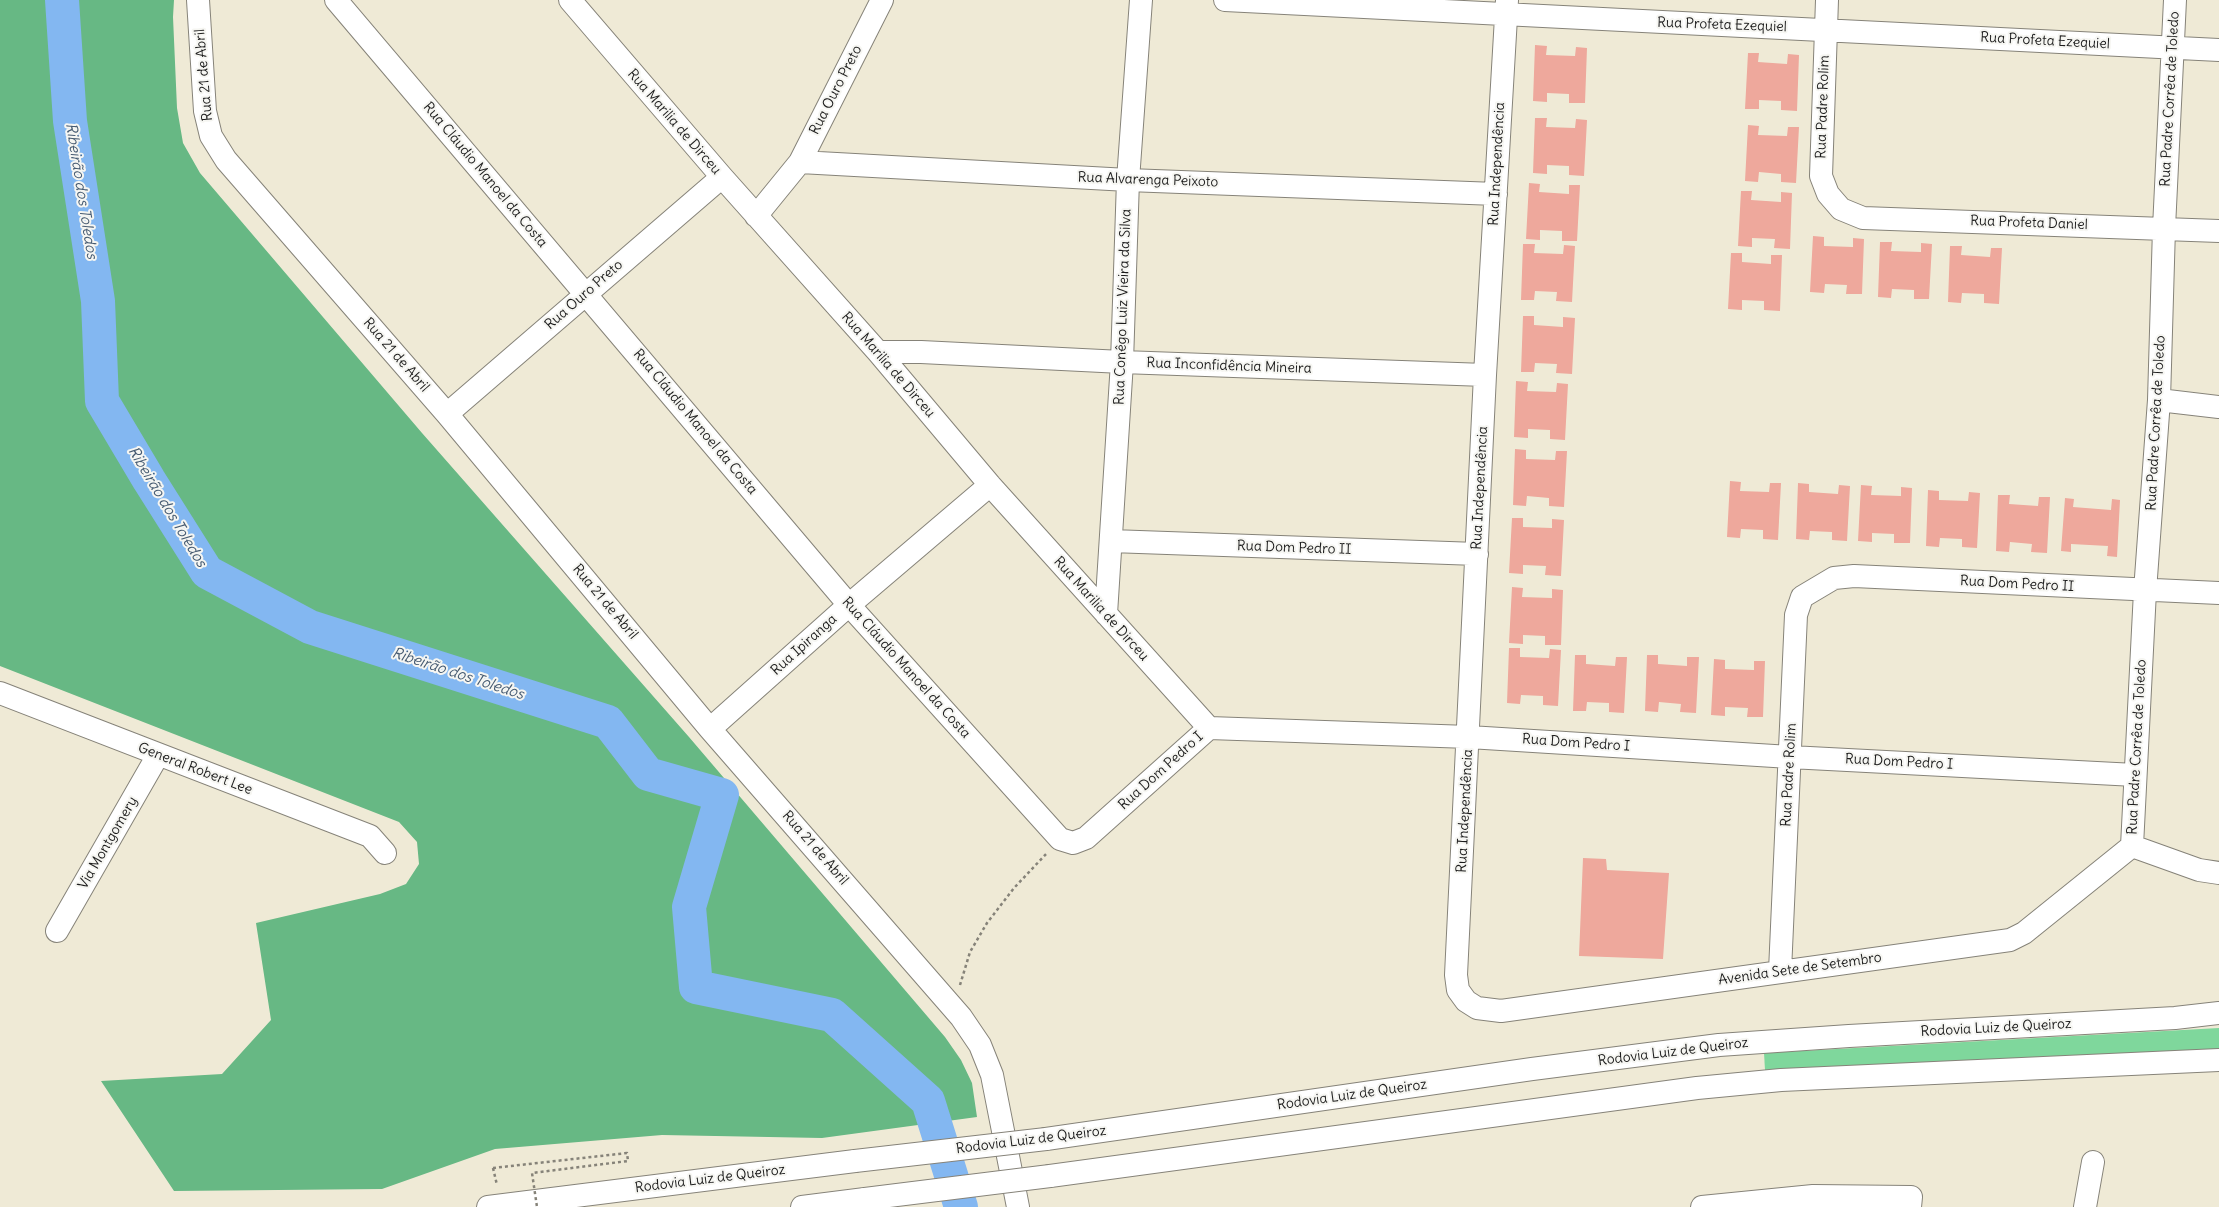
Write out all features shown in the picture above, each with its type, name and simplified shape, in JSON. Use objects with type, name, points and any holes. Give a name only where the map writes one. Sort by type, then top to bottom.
[{"type":"main road","name":"Rua 21 de Abril","points":[[198,0],[205,111],[215,142],[226,160],[447,414],[710,729],[954,1008],[980,1045],[992,1075],[1018,1207]]},
{"type":"main road","name":"Rua Cláudio Manoel da Costa","points":[[336,0],[849,605],[1060,839]]},
{"type":"main road","name":"Rua Marilia de Dirceu","points":[[570,0],[756,216],[878,352],[990,485],[1209,728]]},
{"type":"main road","name":"Rua Ouro Preto","points":[[756,216],[800,162],[882,0]]},
{"type":"main road","name":"Rua Conêgo Luiz Vieira da Silva","points":[[1106,614],[1122,362],[1128,180],[1141,0]]},
{"type":"main road","name":"Rua Profeta Ezequiel","points":[[1225,0],[1506,8],[1825,29],[2219,50]]},
{"type":"main road","name":"Rua Padre Rolim","points":[[1828,0],[1825,29],[1821,176],[1828,194],[1841,209]]},
{"type":"main road","name":"Rua Padre Corrêa de Toledo","points":[[2132,846],[2145,591],[2159,400],[2164,228],[2175,0]]},
{"type":"main road","name":"Rua Independência","points":[[1456,975],[1469,737],[1485,375],[1506,8]]},
{"type":"main road","name":"Rua Alvarenga Peixoto","points":[[800,162],[1128,180],[1496,194]]},
{"type":"main road","name":"Rua Ouro Preto","points":[[447,414],[722,177]]},
{"type":"main road","name":"Rua Profeta Daniel","points":[[1841,209],[1863,218],[2219,231]]},
{"type":"main road","name":"Rua Inconfidência Mineira","points":[[878,352],[921,352],[1122,362],[1485,375]]},
{"type":"main road","points":[[2159,400],[2219,407]]},
{"type":"main road","name":"Rua Ipiranga","points":[[710,729],[849,605],[990,485]]},
{"type":"main road","name":"Rua Dom Pedro II","points":[[1111,541],[1477,554]]},
{"type":"main road","name":"Rua Dom Pedro II","points":[[1817,586],[1834,578],[1854,576],[2145,591],[2219,593]]},
{"type":"main road","name":"Rua Padre Rolim","points":[[1780,971],[1796,615],[1802,597],[1817,586]]},
{"type":"main road","name":"General Robert Lee","points":[[0,693],[370,836],[385,853]]},
{"type":"main road","name":"Rua Dom Pedro I","points":[[1060,839],[1073,843],[1086,838],[1209,728],[1469,737],[1790,757],[2135,774]]},
{"type":"main road","name":"Via Montgomery","points":[[57,931],[158,755]]},
{"type":"main road","points":[[2132,846],[2199,870],[2219,873]]},
{"type":"main road","name":"Avenida Sete de Setembro","points":[[1456,975],[1458,990],[1466,1001],[1477,1008],[1501,1011],[1780,971],[1994,944],[2010,940],[2024,933],[2132,846]]},
{"type":"main road","name":"Rodovia Luiz de Queiroz","points":[[488,1207],[855,1161],[1046,1139],[1532,1069],[1719,1045],[1849,1036],[2175,1018],[2219,1012]]},
{"type":"main road","points":[[802,1207],[1050,1176],[1613,1098],[1697,1088],[1781,1080],[2219,1060]]},
{"type":"main road","points":[[2085,1207],[2093,1162]]},
{"type":"main road","points":[[1713,1206],[1813,1196],[1910,1202]]},
{"type":"path","points":[[954,1008],[970,952],[987,923],[1014,888],[1060,839]]},
{"type":"path","points":[[498,1188],[493,1168],[627,1152],[628,1161],[532,1173],[537,1207]]},
{"type":"green space","points":[[0,0],[174,0],[173,17],[177,108],[183,143],[200,173],[422,433],[689,737],[945,1037],[961,1060],[972,1083],[977,1117],[822,1138],[662,1135],[495,1149],[382,1189],[174,1191],[101,1081],[222,1074],[271,1020],[256,923],[380,894],[406,884],[419,864],[417,842],[399,822],[0,666]]},
{"type":"green space","points":[[2219,1028],[2219,1052],[1765,1070],[1764,1053]]},
{"type":"building","points":[[1535,45],[1547,46],[1546,55],[1575,56],[1576,47],[1587,48],[1585,103],[1569,103],[1569,94],[1547,93],[1547,102],[1533,101]]},
{"type":"building","points":[[1748,53],[1759,53],[1758,62],[1787,64],[1788,54],[1799,55],[1797,111],[1781,110],[1781,101],[1759,100],[1759,109],[1745,109]]},
{"type":"building","points":[[1535,118],[1547,118],[1546,127],[1575,128],[1576,119],[1587,120],[1584,176],[1569,175],[1569,166],[1547,165],[1547,174],[1533,173]]},
{"type":"building","points":[[1748,125],[1759,126],[1758,135],[1787,136],[1788,127],[1799,127],[1796,183],[1781,182],[1781,174],[1759,172],[1758,182],[1745,181]]},
{"type":"building","points":[[1529,183],[1540,184],[1539,192],[1569,194],[1569,185],[1580,185],[1577,241],[1562,241],[1562,231],[1540,230],[1540,240],[1526,239]]},
{"type":"building","points":[[1741,191],[1752,191],[1751,200],[1781,202],[1781,192],[1792,193],[1790,249],[1774,248],[1775,239],[1752,238],[1752,247],[1738,246]]},
{"type":"building","points":[[1813,236],[1824,237],[1824,246],[1853,247],[1853,238],[1864,239],[1862,294],[1846,294],[1847,285],[1825,284],[1824,293],[1810,292]]},
{"type":"building","points":[[1880,242],[1892,242],[1891,251],[1921,252],[1921,243],[1932,244],[1929,299],[1914,299],[1914,290],[1892,289],[1891,298],[1878,297]]},
{"type":"building","points":[[1523,244],[1535,244],[1534,253],[1563,254],[1564,245],[1575,246],[1572,302],[1556,301],[1557,292],[1535,291],[1534,300],[1521,300]]},
{"type":"building","points":[[1950,246],[1962,246],[1961,255],[1990,257],[1991,248],[2002,248],[1999,304],[1984,303],[1984,294],[1962,293],[1961,303],[1948,302]]},
{"type":"building","points":[[1731,253],[1742,253],[1742,262],[1771,264],[1771,255],[1782,255],[1780,311],[1764,310],[1764,301],[1742,300],[1742,310],[1728,309]]},
{"type":"building","points":[[1523,316],[1534,316],[1534,325],[1563,327],[1563,317],[1575,318],[1572,374],[1556,373],[1557,364],[1535,363],[1534,372],[1521,372]]},
{"type":"building","points":[[1516,381],[1528,382],[1527,391],[1556,392],[1557,383],[1568,384],[1565,440],[1550,439],[1550,430],[1528,429],[1528,438],[1514,437]]},
{"type":"building","points":[[1515,449],[1526,450],[1526,459],[1555,460],[1556,451],[1567,451],[1564,507],[1549,506],[1549,498],[1527,496],[1526,506],[1513,505]]},
{"type":"building","points":[[1730,481],[1741,482],[1740,491],[1769,492],[1770,483],[1781,483],[1778,540],[1763,539],[1763,530],[1741,529],[1740,538],[1727,537]]},
{"type":"building","points":[[1798,483],[1809,484],[1809,492],[1838,494],[1839,485],[1850,486],[1847,541],[1832,540],[1832,532],[1810,531],[1809,540],[1796,539]]},
{"type":"building","points":[[1861,485],[1872,486],[1871,495],[1901,496],[1901,487],[1912,488],[1910,543],[1894,543],[1894,534],[1872,533],[1872,542],[1858,541]]},
{"type":"building","points":[[1928,490],[1939,491],[1939,500],[1968,501],[1969,492],[1980,493],[1977,548],[1962,547],[1962,539],[1940,538],[1939,547],[1926,546]]},
{"type":"building","points":[[1998,495],[2010,495],[2009,504],[2038,506],[2039,497],[2050,497],[2047,553],[2031,552],[2032,544],[2010,542],[2009,552],[1996,551]]},
{"type":"building","points":[[2065,498],[2074,499],[2073,507],[2111,510],[2112,499],[2120,500],[2117,557],[2107,556],[2108,546],[2071,544],[2071,552],[2061,551]]},
{"type":"building","points":[[1512,518],[1523,518],[1523,527],[1552,528],[1552,519],[1564,520],[1561,576],[1545,575],[1546,566],[1523,565],[1523,574],[1509,573]]},
{"type":"building","points":[[1512,587],[1523,588],[1522,597],[1552,598],[1552,589],[1563,590],[1561,645],[1545,645],[1545,636],[1523,635],[1523,644],[1509,643]]},
{"type":"building","points":[[1509,648],[1520,648],[1520,657],[1549,658],[1550,649],[1561,650],[1558,706],[1543,705],[1543,696],[1521,695],[1520,704],[1507,703]]},
{"type":"building","points":[[1575,655],[1586,655],[1586,664],[1615,666],[1616,657],[1627,657],[1624,713],[1609,712],[1609,703],[1587,702],[1586,711],[1573,711]]},
{"type":"building","points":[[1647,655],[1658,655],[1658,664],[1687,666],[1687,657],[1699,657],[1696,713],[1680,712],[1681,704],[1659,702],[1658,712],[1645,711]]},
{"type":"building","points":[[1714,659],[1725,660],[1725,669],[1754,670],[1754,661],[1765,661],[1763,717],[1747,717],[1748,708],[1725,707],[1725,716],[1711,715]]},
{"type":"building","points":[[1583,858],[1606,859],[1607,870],[1669,873],[1663,959],[1579,956]]},
{"type":"waterway","name":"Ribeirão dos Toledos","points":[[62,0],[70,121],[98,301],[102,401],[149,480],[207,572],[310,627],[608,722],[648,774],[722,795],[689,907],[696,987],[832,1015],[928,1101],[961,1207]]}]
